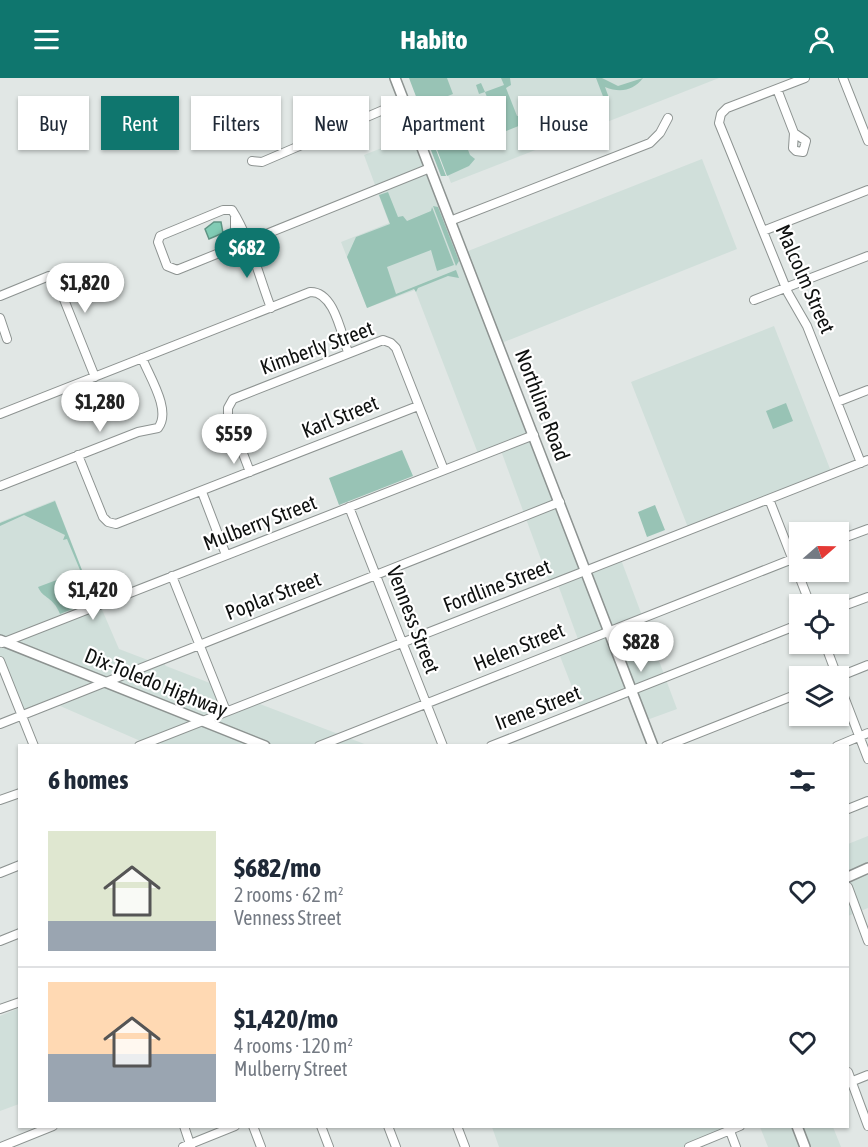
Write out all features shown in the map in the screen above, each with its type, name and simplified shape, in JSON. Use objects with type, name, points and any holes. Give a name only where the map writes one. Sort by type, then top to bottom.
[{"type":"main road","name":"Northline Road","points":[[395,78],[402,96]]},
{"type":"main road","name":"Northline Road","points":[[423,150],[652,744]]},
{"type":"main road","name":"Dix-Toledo Highway","points":[[2,642],[202,720],[242,741]]},
{"type":"main road","points":[[849,877],[868,868]]},
{"type":"main road","points":[[798,1128],[805,1147]]},
{"type":"street","points":[[794,133],[777,89],[805,78]]},
{"type":"street","points":[[843,78],[868,141]]},
{"type":"street","name":"Malcolm Street","points":[[777,89],[722,111],[719,123],[786,288],[807,326],[837,402],[864,461]]},
{"type":"street","points":[[252,161],[262,162],[381,111]]},
{"type":"street","points":[[450,221],[650,142],[660,133],[668,118]]},
{"type":"street","points":[[272,308],[243,242],[236,217],[230,209],[222,210],[158,238],[167,266],[174,271],[243,242],[430,168]]},
{"type":"street","points":[[763,231],[868,190]]},
{"type":"street","points":[[754,300],[868,256]]},
{"type":"street","points":[[0,296],[52,276],[58,281],[95,377]]},
{"type":"street","points":[[0,414],[310,292],[321,294],[329,302],[348,352]]},
{"type":"street","points":[[0,318],[7,339]]},
{"type":"street","name":"Kimberly Street","points":[[250,472],[228,414],[230,403],[241,395],[380,340],[391,343],[444,470]]},
{"type":"street","points":[[0,486],[138,432],[154,430],[161,424],[163,411],[142,358]]},
{"type":"street","points":[[837,402],[868,390]]},
{"type":"street","name":"Karl Street","points":[[78,455],[103,517],[111,523],[119,523],[418,406]]},
{"type":"street","name":"Mulberry Street","points":[[2,642],[534,435]]},
{"type":"street","name":"Fordline Street","points":[[144,744],[864,461]]},
{"type":"street","points":[[201,492],[226,555]]},
{"type":"street","points":[[769,499],[789,542]]},
{"type":"street","name":"Poplar Street","points":[[0,724],[560,502]]},
{"type":"street","name":"Venness Street","points":[[349,507],[442,744]]},
{"type":"street","points":[[849,536],[868,529]]},
{"type":"street","name":"Helen Street","points":[[324,744],[789,560]]},
{"type":"street","points":[[172,576],[226,711]]},
{"type":"street","points":[[849,604],[868,597]]},
{"type":"street","name":"Irene Street","points":[[496,744],[789,628]]},
{"type":"street","points":[[0,661],[33,744]]},
{"type":"street","points":[[849,674],[868,666]]},
{"type":"street","points":[[671,744],[789,697]]},
{"type":"street","points":[[849,707],[868,759]]},
{"type":"street","points":[[842,744],[868,733]]},
{"type":"street","points":[[0,800],[18,793]]},
{"type":"street","points":[[849,809],[868,801]]},
{"type":"street","points":[[0,873],[18,866]]},
{"type":"street","points":[[849,890],[868,941]]},
{"type":"street","points":[[0,941],[18,934]]},
{"type":"street","points":[[0,1009],[18,1003]]},
{"type":"street","points":[[868,1075],[849,1082],[868,1126]]},
{"type":"street","points":[[1,1147],[48,1128]]},
{"type":"street","points":[[184,1128],[188,1146],[230,1128]]},
{"type":"street","points":[[254,1128],[261,1147]]},
{"type":"street","points":[[322,1128],[329,1147]]},
{"type":"street","points":[[389,1128],[396,1147]]},
{"type":"street","points":[[458,1128],[465,1147]]},
{"type":"street","points":[[689,1147],[736,1128]]},
{"type":"street","points":[[730,1131],[736,1147]]},
{"type":"shaded area","points":[[409,78],[447,78],[453,94],[448,96],[416,96]]},
{"type":"shaded area","points":[[410,78],[719,78],[609,121],[609,96],[518,96],[518,150],[535,150],[451,183],[438,150],[506,150],[506,96],[417,96]]},
{"type":"shaded area","points":[[501,78],[510,78],[511,85],[506,88],[518,116],[518,126],[506,131],[506,96],[487,96],[485,92],[504,85]]},
{"type":"shaded area","points":[[596,78],[602,78],[618,86],[643,78],[635,86],[626,90],[605,87],[608,96],[603,96]]},
{"type":"shaded area","points":[[481,83],[485,92],[479,94],[476,85]]},
{"type":"shaded area","points":[[381,148],[423,150],[463,253],[702,159],[737,249],[499,344],[586,570],[620,557],[677,709],[644,721],[632,690],[581,710],[558,651],[579,642],[557,582],[550,584],[500,448],[479,456],[415,290],[367,308],[341,242],[389,223],[364,155]]},
{"type":"shaded area","points":[[431,150],[436,150],[446,176],[441,176]]},
{"type":"shaded area","points":[[437,150],[468,150],[475,159],[469,166],[447,176]]},
{"type":"shaded area","points":[[388,192],[398,217],[403,216],[407,221],[431,211],[432,207],[454,265],[437,271],[431,250],[387,267],[396,294],[456,270],[459,278],[448,276],[418,288],[416,292],[414,289],[367,308],[347,257],[356,237],[390,224],[379,195]]},
{"type":"shaded area","points":[[433,206],[438,207],[459,261],[456,266]]},
{"type":"shaded area","points":[[214,222],[221,222],[223,233],[209,239],[205,229]]},
{"type":"shaded area","points":[[774,326],[832,474],[689,530],[631,382]]},
{"type":"shaded area","points":[[786,403],[793,421],[773,429],[766,411]]},
{"type":"shaded area","points":[[402,450],[413,476],[339,505],[329,478]]},
{"type":"shaded area","points":[[55,500],[96,606],[100,605],[119,649],[153,662],[160,659],[166,666],[215,685],[226,711],[252,701],[364,744],[162,744],[153,740],[145,743],[51,702],[22,714],[0,661],[0,522]]},
{"type":"shaded area","points":[[55,501],[94,601],[88,603],[75,572],[80,570],[67,539],[63,540],[65,535],[24,515],[0,526],[0,523]]},
{"type":"shaded area","points":[[655,505],[665,530],[647,537],[638,512]]},
{"type":"shaded area","points":[[70,575],[82,605],[60,614],[38,587]]},
{"type":"shaded area","points":[[868,836],[868,908],[849,916],[849,844]]},
{"type":"shaded area","points":[[18,1008],[18,1104],[0,1111],[0,1016]]},
{"type":"shaded area","points":[[492,1128],[737,1128],[689,1147],[499,1147]]},
{"type":"shaded area","points":[[760,1128],[833,1128],[841,1147],[768,1147]]}]
